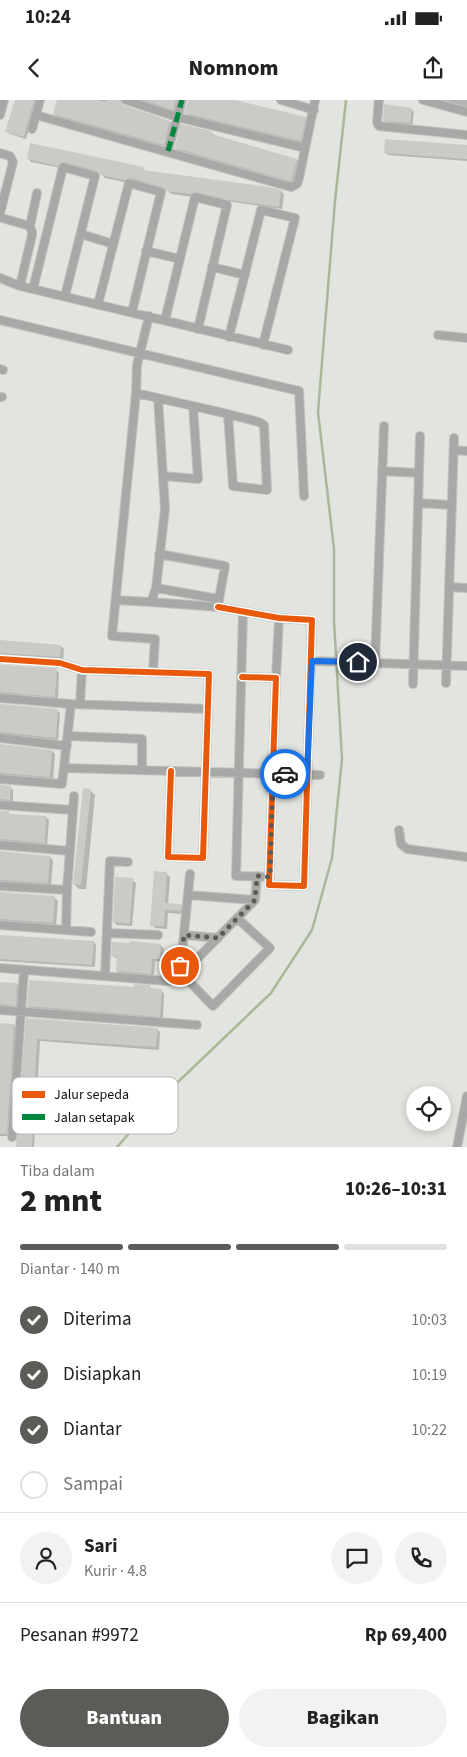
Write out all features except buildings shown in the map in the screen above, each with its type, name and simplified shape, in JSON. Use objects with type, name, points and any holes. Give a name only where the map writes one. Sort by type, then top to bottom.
[{"type":"street","points":[[0,115],[4,100]]},
{"type":"street","points":[[32,129],[40,100]]},
{"type":"street","points":[[126,100],[177,116],[305,148]]},
{"type":"street","points":[[168,152],[182,100]]},
{"type":"street","points":[[281,100],[314,110]]},
{"type":"street","points":[[36,115],[292,187],[297,184],[299,178],[315,100]]},
{"type":"street","points":[[379,100],[379,126],[467,135]]},
{"type":"street","points":[[423,100],[467,112]]},
{"type":"street","points":[[0,153],[10,156],[12,159],[2,190],[0,218],[30,226]]},
{"type":"street","points":[[33,289],[63,167],[95,176],[65,296]]},
{"type":"street","points":[[98,304],[128,184],[161,192],[132,312]]},
{"type":"street","points":[[20,286],[32,232],[30,226],[37,193]]},
{"type":"street","points":[[165,320],[195,197],[227,205],[198,329]]},
{"type":"street","points":[[229,337],[261,210],[295,218],[263,345]]},
{"type":"street","points":[[81,234],[113,244]]},
{"type":"street","points":[[146,251],[180,259]]},
{"type":"street","points":[[212,267],[245,276]]},
{"type":"street","points":[[0,278],[20,286],[288,350]]},
{"type":"street","points":[[149,316],[137,366],[112,636],[155,639],[153,672]]},
{"type":"street","points":[[0,320],[299,391],[304,496]]},
{"type":"street","points":[[438,335],[467,338]]},
{"type":"street","points":[[136,393],[228,414],[264,425],[266,490],[233,486],[228,414]]},
{"type":"street","points":[[151,602],[156,588],[165,509],[158,398]]},
{"type":"street","points":[[163,476],[198,479],[193,406]]},
{"type":"street","points":[[374,663],[384,426]]},
{"type":"street","points":[[413,684],[420,436]]},
{"type":"street","points":[[446,684],[454,438]]},
{"type":"street","points":[[454,450],[467,451]]},
{"type":"street","points":[[382,471],[419,473]]},
{"type":"street","points":[[418,503],[452,505]]},
{"type":"street","points":[[159,554],[225,566],[219,603]]},
{"type":"street","points":[[450,587],[467,588]]},
{"type":"street","points":[[156,588],[219,603],[244,612],[279,618],[312,620],[304,886],[269,885],[279,618]]},
{"type":"street","points":[[116,600],[219,603]]},
{"type":"street","points":[[244,612],[236,876],[270,877]]},
{"type":"street","points":[[0,659],[60,664],[82,670],[209,674],[203,858],[168,857],[171,771]]},
{"type":"street","points":[[312,661],[467,666]]},
{"type":"street","points":[[80,704],[82,670]]},
{"type":"street","points":[[242,677],[276,678]]},
{"type":"street","points":[[0,698],[71,704],[208,709]]},
{"type":"street","points":[[0,779],[62,784],[71,704]]},
{"type":"street","points":[[68,736],[142,739],[142,770]]},
{"type":"street","points":[[0,738],[67,746]]},
{"type":"street","points":[[64,768],[320,775]]},
{"type":"street","points":[[66,930],[74,796]]},
{"type":"street","points":[[0,804],[73,810]]},
{"type":"street","points":[[399,830],[401,844],[406,849],[467,857]]},
{"type":"street","points":[[0,845],[70,851]]},
{"type":"street","points":[[105,975],[110,861],[128,862]]},
{"type":"street","points":[[181,975],[190,874]]},
{"type":"street","points":[[0,968],[167,981],[177,980],[255,900],[257,876]]},
{"type":"street","points":[[0,886],[67,890]]},
{"type":"street","points":[[188,896],[255,900]]},
{"type":"street","points":[[181,975],[213,1006],[226,993],[270,948],[237,918]]},
{"type":"street","points":[[0,925],[91,932]]},
{"type":"street","points":[[107,933],[158,935]]},
{"type":"street","points":[[184,935],[218,938]]},
{"type":"street","points":[[16,1077],[24,970]]},
{"type":"street","points":[[0,1010],[196,1025]]},
{"type":"street","points":[[457,1147],[467,1096]]},
{"type":"waterway","points":[[178,1082],[271,993],[312,930],[332,858],[342,759],[334,621],[334,549],[318,412],[335,201],[346,100]]},
{"type":"waterway","points":[[117,1147],[128,1134]]},
{"type":"marked path","points":[[168,151],[182,100]]},
{"type":"cycle path","points":[[218,607],[279,618],[312,620],[304,886],[269,885],[276,678],[242,677]]},
{"type":"cycle path","points":[[0,659],[60,663],[82,670],[209,674],[203,858],[168,857],[171,771]]},
{"type":"way so far","points":[[180,966],[184,935],[218,938],[255,900],[257,876],[270,877],[273,774],[285,774]]},
{"type":"route","points":[[285,774],[307,775],[312,661],[358,662]]}]
